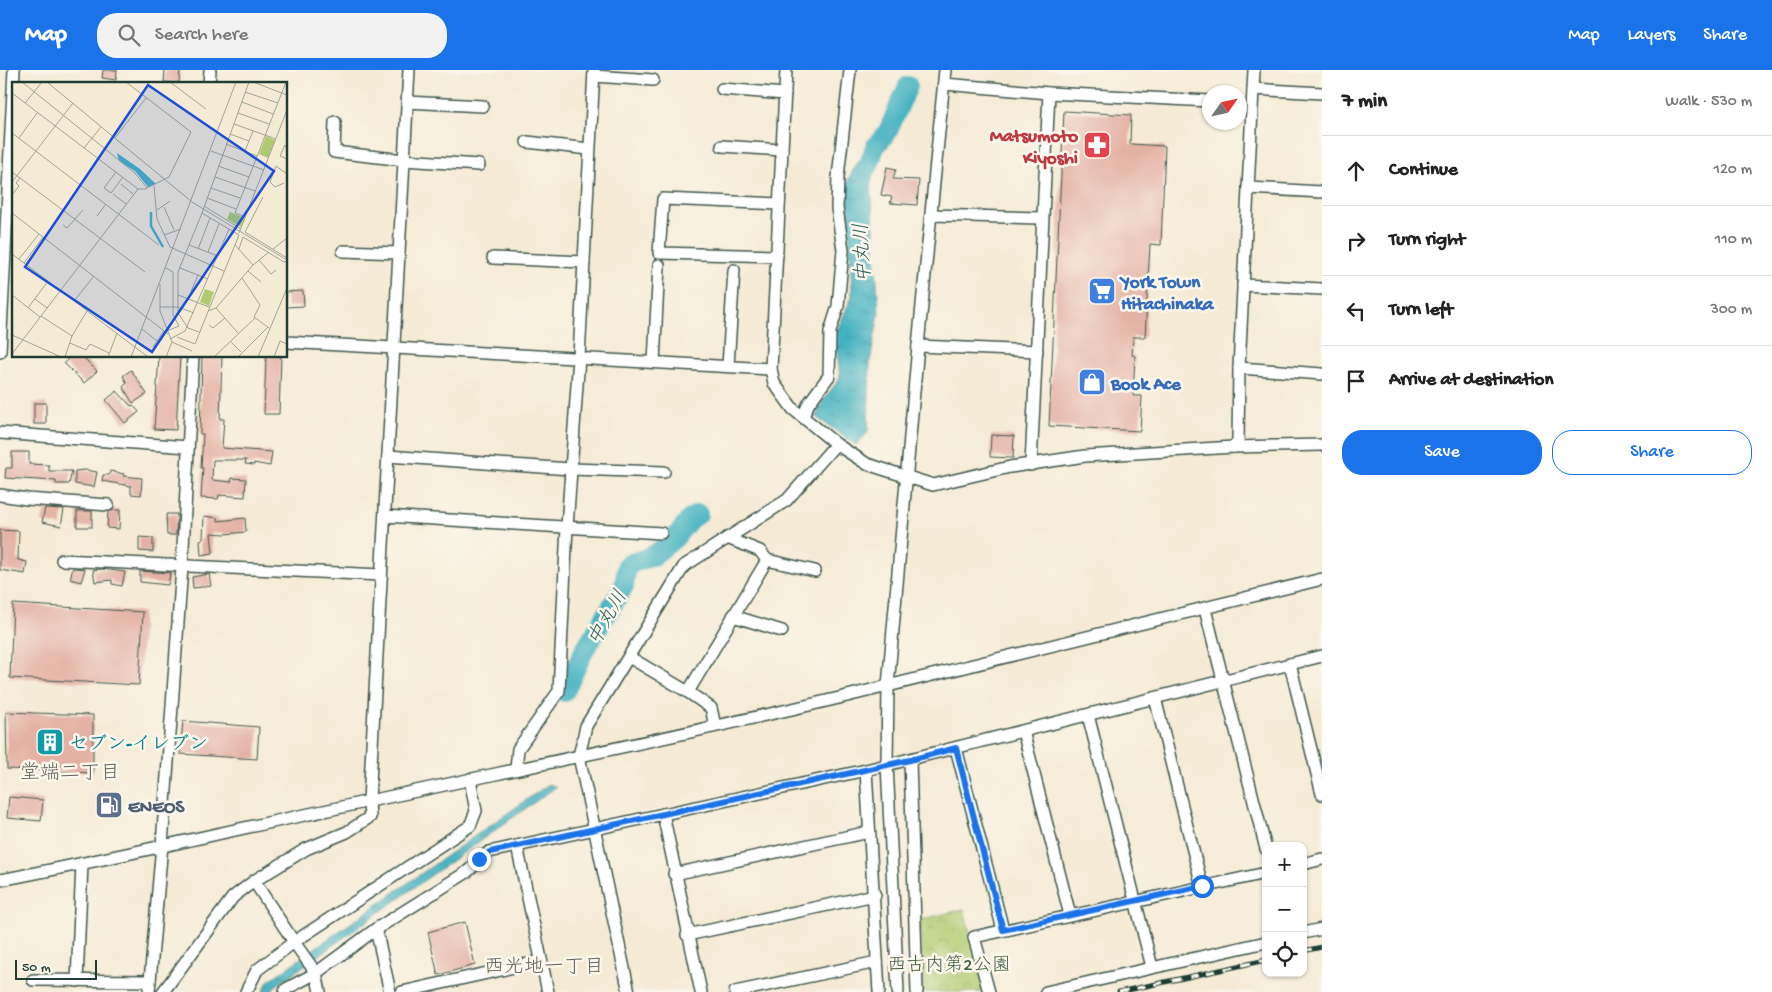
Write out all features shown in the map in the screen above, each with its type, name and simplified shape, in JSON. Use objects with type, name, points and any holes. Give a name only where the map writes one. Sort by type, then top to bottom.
[{"type":"street","points":[[162,992],[233,897],[254,881],[306,850],[347,832],[370,817],[369,801],[409,70]]},
{"type":"street","points":[[786,70],[771,369],[774,383],[793,409],[836,444],[867,464],[906,478],[933,485],[1010,467],[1084,456],[1234,448],[1322,446]]},
{"type":"street","points":[[803,416],[809,403],[829,376],[830,332],[838,306],[843,250],[837,208],[838,178],[850,70]]},
{"type":"street","points":[[898,992],[888,769],[888,686],[945,70]]},
{"type":"street","points":[[1234,448],[1238,440],[1238,368],[1254,70]]},
{"type":"street","points":[[516,769],[518,749],[559,691],[570,469],[579,357],[594,73],[653,80]]},
{"type":"street","points":[[944,84],[1049,93],[1202,101]]},
{"type":"street","points":[[722,89],[785,94]]},
{"type":"street","points":[[1253,89],[1322,93]]},
{"type":"street","points":[[1031,465],[1049,93]]},
{"type":"street","points":[[0,352],[5,323],[2,233],[12,97]]},
{"type":"street","points":[[407,102],[483,106]]},
{"type":"street","points":[[1247,104],[1252,104]]},
{"type":"street","points":[[336,122],[334,152],[404,160],[479,165]]},
{"type":"street","points":[[527,142],[589,149]]},
{"type":"street","points":[[722,146],[782,150]]},
{"type":"street","points":[[1248,188],[1322,192]]},
{"type":"street","points":[[776,256],[658,253],[663,200],[779,204]]},
{"type":"street","points":[[931,215],[1042,218]]},
{"type":"street","points":[[343,251],[399,253]]},
{"type":"street","points":[[493,258],[584,262]]},
{"type":"street","points":[[654,362],[659,265]]},
{"type":"street","points":[[728,366],[734,270]]},
{"type":"street","points":[[1243,285],[1322,289]]},
{"type":"street","points":[[288,342],[771,369]]},
{"type":"street","points":[[918,346],[1037,351]]},
{"type":"street","points":[[34,980],[77,981],[150,987],[182,567],[194,358]]},
{"type":"street","points":[[1238,368],[1322,374]]},
{"type":"street","points":[[0,433],[188,447]]},
{"type":"street","points":[[629,992],[579,756],[586,726],[684,566],[787,500],[836,444]]},
{"type":"street","points":[[388,456],[570,469],[664,472]]},
{"type":"street","points":[[0,495],[108,505]]},
{"type":"street","points":[[385,516],[661,532]]},
{"type":"street","points":[[727,538],[760,551],[767,560],[815,571]]},
{"type":"street","points":[[62,560],[381,575]]},
{"type":"street","points":[[688,692],[767,560]]},
{"type":"street","points":[[0,880],[82,864],[162,845],[715,726],[888,686],[1322,579]]},
{"type":"street","points":[[1205,609],[1264,842]]},
{"type":"street","points":[[733,616],[782,631]]},
{"type":"street","points":[[285,992],[286,989],[316,973],[376,929],[467,872],[490,852],[866,770],[888,769],[910,760],[956,748],[1322,656]]},
{"type":"street","points":[[629,657],[711,708],[715,726]]},
{"type":"street","points":[[1290,664],[1321,786]]},
{"type":"street","points":[[1154,698],[1202,886]]},
{"type":"street","points":[[1088,715],[1152,967]]},
{"type":"street","points":[[1023,732],[1070,916]]},
{"type":"street","points":[[956,748],[1003,930]]},
{"type":"street","points":[[910,760],[913,830],[912,883],[917,992]]},
{"type":"street","points":[[866,770],[875,895],[879,992]]},
{"type":"street","points":[[246,992],[257,970],[294,942],[470,826],[476,811],[470,779]]},
{"type":"street","points":[[663,814],[674,874],[701,992]]},
{"type":"street","points":[[674,874],[869,832]]},
{"type":"street","points":[[516,846],[548,992]]},
{"type":"street","points":[[1307,863],[1322,860]]},
{"type":"street","points":[[77,981],[82,864]]},
{"type":"street","points":[[989,992],[974,937],[1262,874]]},
{"type":"street","points":[[254,881],[316,973],[320,992]]},
{"type":"street","points":[[688,935],[875,895]]},
{"type":"street","points":[[376,929],[390,992]]},
{"type":"street","points":[[1307,932],[1322,929]]},
{"type":"street","points":[[1046,992],[1262,943]]},
{"type":"street","points":[[402,992],[541,961]]},
{"type":"street","points":[[735,992],[877,962]]},
{"type":"green space","name":"西古内第2公園","points":[[964,909],[985,992],[923,992],[920,920]]},
{"type":"water","points":[[878,143],[871,183],[879,314],[870,362],[868,432],[856,445],[816,417],[822,402],[840,378],[835,335],[852,296],[847,184],[859,161]]},
{"type":"water","points":[[549,784],[556,787],[274,987],[272,992],[263,992],[268,981]]},
{"type":"building","points":[[103,70],[117,70],[116,80],[102,78]]},
{"type":"building","points":[[165,70],[180,70],[179,82],[164,82]]},
{"type":"building","name":"York Town Hitachinaka","points":[[1064,111],[1131,115],[1130,144],[1165,146],[1161,245],[1150,244],[1145,337],[1133,337],[1132,355],[1135,356],[1133,396],[1142,396],[1140,431],[1049,426]]},
{"type":"building","points":[[887,167],[896,169],[893,179],[919,180],[917,205],[890,203],[892,197],[881,195]]},
{"type":"building","points":[[303,291],[304,306],[288,307],[288,292]]},
{"type":"building","points":[[69,358],[84,358],[97,371],[84,383],[64,363]]},
{"type":"building","points":[[159,358],[180,358],[176,430],[154,429]]},
{"type":"building","points":[[202,358],[222,358],[220,419],[224,419],[222,448],[272,452],[270,466],[254,463],[254,465],[245,464],[246,460],[213,460],[212,480],[231,482],[232,478],[246,479],[245,497],[219,495],[218,499],[201,498],[203,434],[200,434]]},
{"type":"building","points":[[266,358],[281,358],[279,414],[264,414]]},
{"type":"building","points":[[131,370],[147,394],[133,403],[123,387],[127,383],[123,376]]},
{"type":"building","points":[[117,391],[139,412],[125,423],[106,400]]},
{"type":"building","points":[[34,403],[46,403],[46,424],[34,424]]},
{"type":"building","points":[[991,435],[1014,436],[1013,458],[990,457]]},
{"type":"building","points":[[12,452],[29,452],[29,464],[49,465],[49,471],[72,471],[69,484],[56,484],[56,481],[5,478],[6,468],[12,468]]},
{"type":"building","points":[[75,471],[97,472],[94,487],[75,484]]},
{"type":"building","points":[[110,471],[124,474],[123,476],[142,478],[141,495],[131,494],[131,486],[102,481],[103,475],[109,475]]},
{"type":"building","points":[[45,508],[64,509],[61,526],[42,522]]},
{"type":"building","points":[[120,510],[119,529],[107,528],[108,512]]},
{"type":"building","points":[[77,511],[92,511],[92,527],[77,527]]},
{"type":"building","points":[[166,514],[177,514],[176,535],[167,535]]},
{"type":"building","points":[[204,516],[218,518],[218,521],[245,518],[246,532],[211,533],[213,553],[201,555],[200,540],[203,539]]},
{"type":"building","points":[[0,530],[19,531],[18,560],[27,562],[25,574],[0,570]]},
{"type":"building","points":[[139,537],[153,538],[153,552],[139,551]]},
{"type":"building","points":[[73,568],[85,569],[81,582],[70,579]]},
{"type":"building","points":[[102,569],[125,572],[122,586],[112,584],[112,580],[95,582],[93,570]]},
{"type":"building","points":[[140,571],[170,573],[168,585],[140,582]]},
{"type":"building","points":[[209,574],[211,586],[193,588],[192,577]]},
{"type":"building","points":[[13,604],[143,612],[139,685],[10,678]]},
{"type":"building","name":"セブン-イレブン","points":[[6,712],[93,715],[93,773],[7,769]]},
{"type":"building","points":[[183,721],[259,727],[257,759],[180,754]]},
{"type":"building","points":[[9,797],[43,800],[41,821],[7,818]]},
{"type":"building","points":[[465,922],[475,965],[438,975],[428,932]]},
{"type":"waterway","name":"中丸川","points":[[868,167],[875,147],[888,131],[908,86]]},
{"type":"waterway","name":"中丸川","points":[[564,692],[583,653],[624,586],[627,565],[654,555],[675,538],[690,519],[698,514]]},
{"type":"railway","points":[[1307,950],[1322,947]]},
{"type":"railway","points":[[1119,992],[1262,961]]},
{"type":"place","name":"Matsumoto Kiyoshi","points":[[1097,145]]},
{"type":"place","name":"York Town Hitachinaka","points":[[1102,291]]},
{"type":"place","name":"Book Ace","points":[[1092,382]]},
{"type":"place","name":"セブン-イレブン","points":[[50,742]]},
{"type":"place","name":"ENEOS","points":[[109,805]]},
{"type":"district","name":"堂端二丁目","points":[[70,771]]},
{"type":"district","name":"西光地一丁目","points":[[544,965]]},
{"type":"route","points":[[479,859],[490,852],[866,770],[956,748],[1003,930],[1202,886]]}]
